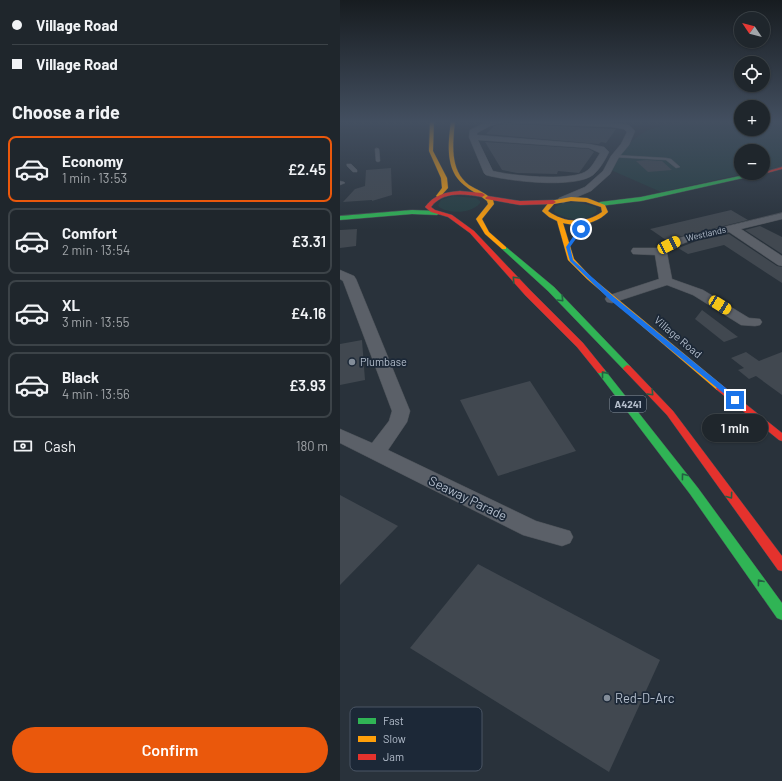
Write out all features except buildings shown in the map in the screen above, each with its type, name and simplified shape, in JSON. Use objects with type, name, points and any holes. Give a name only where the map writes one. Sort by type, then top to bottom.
[{"type":"main road","points":[[434,157],[444,178],[445,188],[439,196]]},
{"type":"main road","points":[[453,157],[457,176],[461,182],[485,196]]},
{"type":"main road","points":[[770,171],[782,168]]},
{"type":"main road","points":[[340,213],[408,207],[429,202],[439,196],[461,192],[485,196],[500,201],[526,204],[563,200],[587,200],[603,208],[734,179]]},
{"type":"main road","name":"A4241","points":[[485,196],[491,201],[491,204],[483,211],[479,217],[479,221],[487,233],[551,289],[670,413],[782,566]]},
{"type":"main road","points":[[429,202],[429,209],[437,213]]},
{"type":"main road","points":[[547,214],[546,208],[553,202]]},
{"type":"main road","points":[[483,211],[511,208],[547,214],[560,221],[581,228]]},
{"type":"main road","points":[[568,247],[581,228],[599,218],[603,208]]},
{"type":"main road","points":[[340,218],[412,212],[437,213]]},
{"type":"main road","name":"A4241","points":[[437,213],[450,216],[472,232],[528,293],[580,345],[694,490],[782,614]]},
{"type":"main road","name":"Village Road","points":[[560,221],[571,260],[612,299],[782,438]]},
{"type":"street","points":[[482,157],[489,173],[506,177],[538,179],[578,178],[589,174],[602,157]]},
{"type":"street","points":[[563,200],[588,189],[607,172],[615,157]]},
{"type":"street","points":[[587,200],[588,189]]},
{"type":"street","name":"Westlands","points":[[661,252],[669,245],[678,241],[782,216]]},
{"type":"street","name":"Westlands","points":[[731,228],[782,262]]},
{"type":"street","points":[[637,251],[661,252],[666,281]]},
{"type":"street","points":[[340,274],[349,279],[400,411],[398,422],[376,452]]},
{"type":"street","points":[[612,299],[666,281],[694,289],[746,322],[755,322]]},
{"type":"street","name":"Seaway Parade","points":[[340,435],[531,529],[562,537]]},
{"type":"lane","points":[[632,157],[666,159],[678,166]]},
{"type":"lane","points":[[349,165],[355,171]]},
{"type":"green space","points":[[618,157],[734,157],[734,176],[661,192],[611,170]]},
{"type":"green space","points":[[770,157],[782,157],[782,166],[770,169]]},
{"type":"green space","points":[[453,196],[476,198],[480,201],[480,203],[476,207],[460,212],[448,211],[439,207],[438,205],[441,200]]},
{"type":"green space","points":[[578,202],[596,207],[597,211],[593,215],[582,219],[564,217],[554,212],[555,207],[562,203]]},
{"type":"traffic: fast","points":[[600,204],[641,199],[734,179]]},
{"type":"traffic: fast","points":[[340,218],[412,212],[437,213]]},
{"type":"traffic: fast","points":[[504,248],[551,289],[627,368]]},
{"type":"traffic: fast","points":[[601,371],[694,491],[782,614]]},
{"type":"traffic: slow","points":[[434,157],[444,178],[445,188],[439,196]]},
{"type":"traffic: slow","points":[[452,157],[455,170],[464,183],[490,200],[491,204],[479,219],[487,233],[504,248]]},
{"type":"traffic: slow","points":[[571,199],[587,200],[603,206],[605,212],[599,217],[591,220],[575,223],[559,220],[545,211],[552,203],[559,200],[571,199]]},
{"type":"traffic: slow","points":[[560,221],[571,260],[589,278],[720,388]]},
{"type":"traffic: jam","points":[[770,171],[782,168]]},
{"type":"traffic: jam","points":[[482,195],[452,193],[438,197],[432,201],[428,207],[433,211],[450,216],[472,232],[528,293],[580,345],[601,371]]},
{"type":"traffic: jam","points":[[488,198],[520,203],[553,202]]},
{"type":"traffic: jam","points":[[627,368],[670,413],[782,566]]},
{"type":"traffic: jam","points":[[720,388],[782,438]]},
{"type":"place","name":"Plumbase","points":[[352,362]]},
{"type":"place","name":"Red-D-Arc","points":[[607,698]]},
{"type":"route","points":[[581,229],[568,247],[571,260],[612,299],[735,400]]}]
